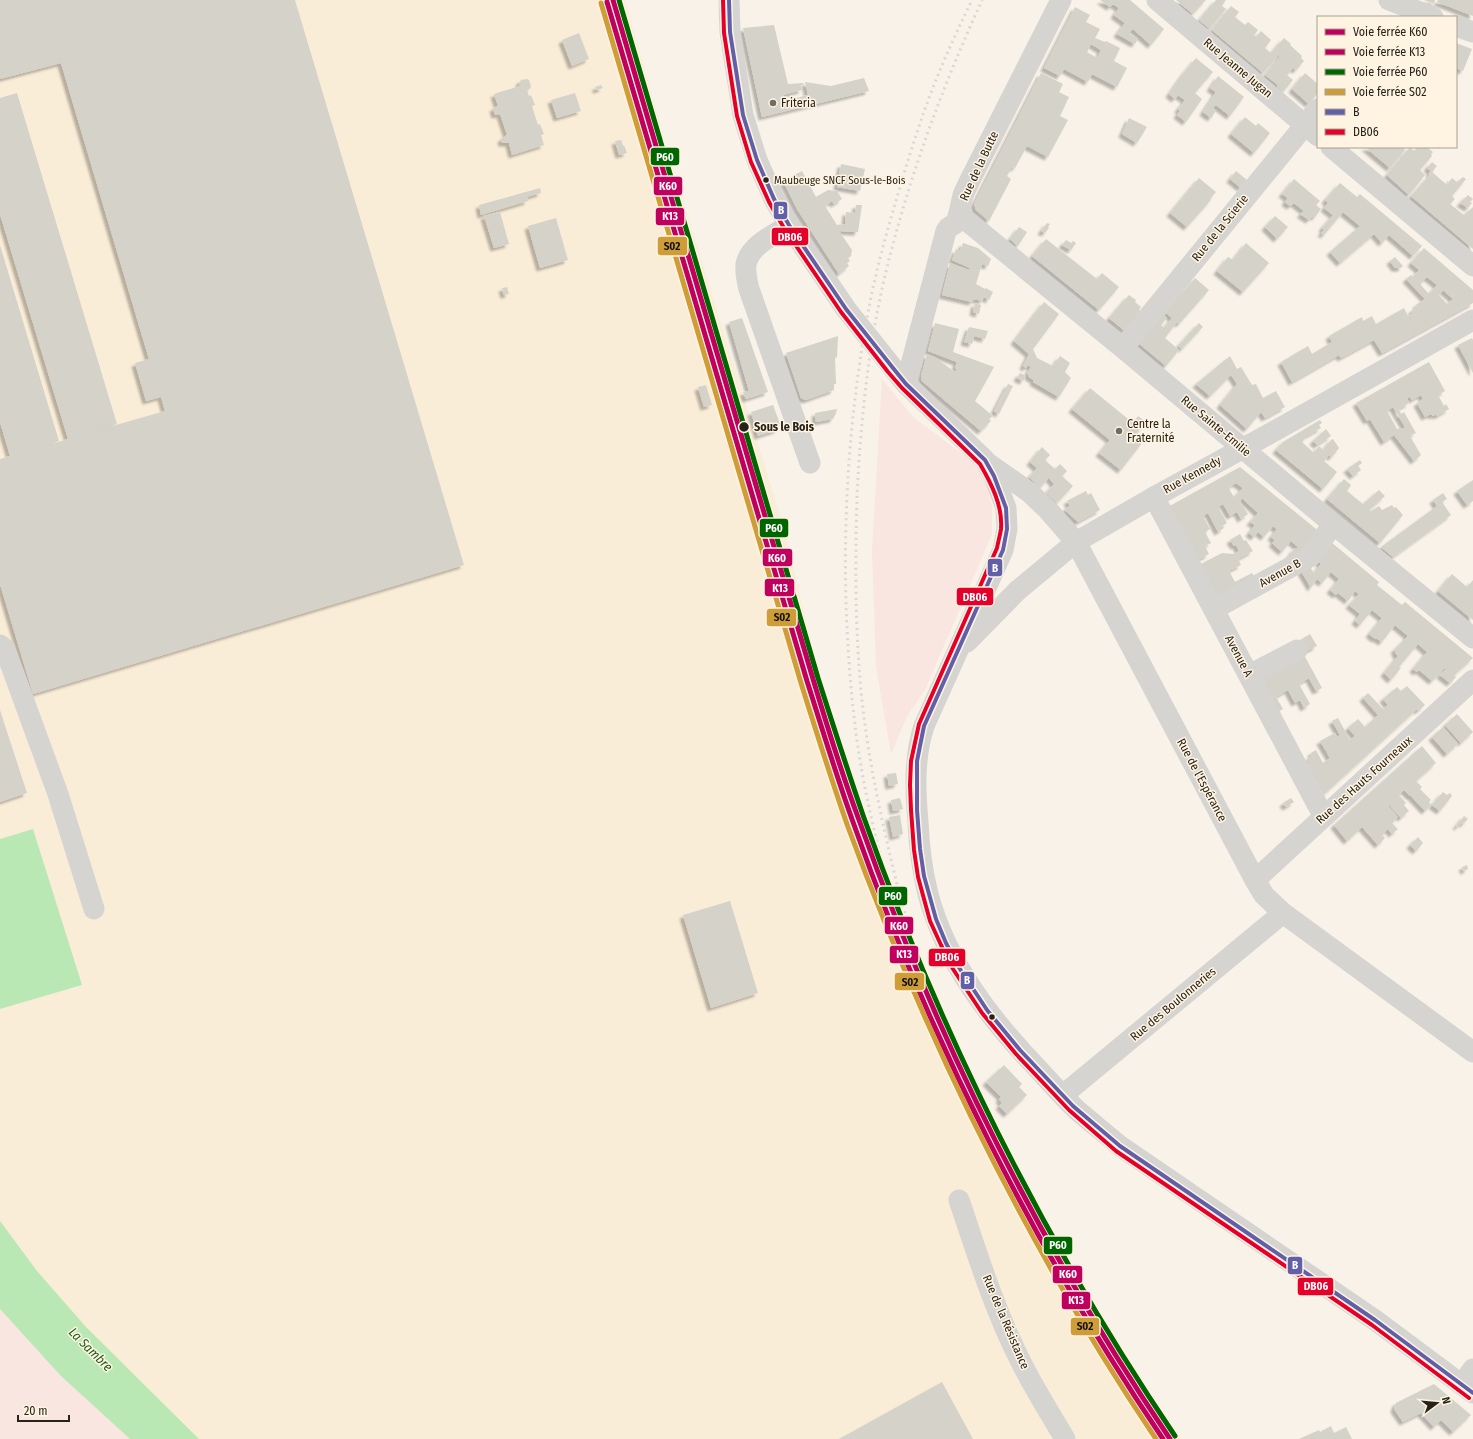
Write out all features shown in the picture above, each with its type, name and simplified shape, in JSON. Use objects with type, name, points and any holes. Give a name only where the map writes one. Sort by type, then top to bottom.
[{"type":"street","points":[[729,0],[730,32],[743,115],[759,166],[789,225],[846,309],[906,384],[985,460],[994,476],[1006,508],[1007,529],[1003,550],[924,726],[918,748],[916,781],[917,812],[922,867],[928,894],[951,953],[973,992],[993,1019],[1017,1047],[1077,1110],[1120,1146],[1375,1320],[1469,1382]]},
{"type":"street","name":"Rue de la Butte","points":[[906,384],[943,238],[948,228],[956,223],[963,195],[969,182],[1061,0]]},
{"type":"street","name":"Rue Jeanne Jugan","points":[[1157,0],[1311,130]]},
{"type":"street","points":[[1396,8],[1429,16]]},
{"type":"street","points":[[1457,26],[1473,32]]},
{"type":"street","name":"Rue de la Scierie","points":[[1123,348],[1311,130],[1317,111]]},
{"type":"street","points":[[1332,148],[1473,266]]},
{"type":"street","name":"Rue Sainte-Emilie","points":[[958,217],[967,221],[1123,348],[1333,524],[1473,638]]},
{"type":"street","points":[[789,225],[761,244],[750,254],[746,264],[746,275],[749,289],[810,463]]},
{"type":"street","name":"Rue Kennedy","points":[[957,653],[1017,591],[1076,542],[1154,497],[1473,320]]},
{"type":"street","name":"Rue de l'Espérance","points":[[985,460],[1029,492],[1048,510],[1076,542],[1264,895],[1283,913],[1473,1052]]},
{"type":"street","name":"Avenue A","points":[[1154,497],[1324,816]]},
{"type":"street","name":"Avenue B","points":[[1214,609],[1311,556],[1333,524]]},
{"type":"street","points":[[0,645],[5,649],[58,794],[94,909]]},
{"type":"street","points":[[1250,675],[1297,650]]},
{"type":"street","name":"Rue des Hauts Fourneaux","points":[[1255,880],[1473,680]]},
{"type":"street","name":"Rue des Boulonneries","points":[[1063,1095],[1283,913]]},
{"type":"street","name":"Rue de la Résistance","points":[[959,1200],[987,1280],[1009,1336],[1020,1360],[1065,1439]]},
{"type":"shaded area","points":[[0,0],[625,0],[669,155],[785,531],[865,874],[1011,1156],[1131,1365],[1182,1439],[130,1439],[61,1376],[0,1309]]},
{"type":"shaded area","points":[[882,379],[913,417],[973,462],[987,486],[992,507],[992,534],[925,690],[907,716],[891,754],[876,667],[872,551]]},
{"type":"shaded area","points":[[0,1309],[61,1376],[130,1439],[0,1439]]},
{"type":"water","points":[[33,829],[82,985],[0,1009],[0,839]]},
{"type":"water","name":"La Sambre","points":[[0,1221],[37,1271],[86,1327],[199,1439],[130,1439],[61,1376],[0,1309]]},
{"type":"building","points":[[0,0],[295,0],[464,565],[33,694],[0,584],[0,459],[10,456],[0,422],[0,245],[59,441],[42,447],[68,439],[0,214],[0,98],[17,93],[117,424],[88,433],[165,411],[161,397],[146,401],[135,363],[149,359],[61,63],[0,79]]},
{"type":"building","points":[[1100,0],[1130,0],[1164,29],[1151,45],[1133,29],[1129,33],[1138,39],[1135,44],[1117,34],[1125,23],[1114,15],[1119,8],[1113,4],[1110,7]]},
{"type":"building","points":[[1176,0],[1206,0],[1193,14]]},
{"type":"building","points":[[1216,0],[1226,0],[1222,6],[1226,9],[1210,29],[1199,20]]},
{"type":"building","points":[[1424,0],[1435,0],[1434,4]]},
{"type":"building","points":[[1438,0],[1473,0],[1473,16],[1437,2]]},
{"type":"building","points":[[1231,6],[1239,12],[1235,17],[1245,25],[1248,22],[1258,30],[1254,35],[1256,37],[1261,31],[1271,40],[1265,48],[1271,53],[1284,38],[1302,56],[1301,58],[1304,61],[1296,70],[1293,68],[1287,75],[1293,80],[1283,92],[1277,87],[1278,85],[1265,75],[1280,56],[1279,55],[1263,73],[1212,30]]},
{"type":"building","points":[[1075,7],[1090,15],[1086,22],[1100,29],[1095,38],[1105,42],[1106,41],[1120,48],[1114,61],[1127,68],[1117,87],[1092,74],[1088,82],[1064,69],[1060,76],[1044,68]],"holes":[[[1091,44],[1101,50],[1097,58],[1087,52]]]},
{"type":"building","points":[[774,25],[788,84],[803,83],[804,85],[801,85],[802,90],[783,95],[784,101],[808,95],[805,82],[831,86],[864,78],[869,91],[762,117],[743,28]]},
{"type":"building","points":[[579,33],[589,59],[572,66],[562,40]]},
{"type":"building","points":[[1457,43],[1472,49],[1463,71],[1457,68]]},
{"type":"building","points":[[1196,58],[1213,72],[1195,93],[1202,99],[1186,122],[1177,115],[1180,111],[1178,109],[1185,100],[1178,95],[1175,99],[1169,94]]},
{"type":"building","points":[[1041,73],[1063,84],[1059,92],[1069,97],[1060,116],[1068,120],[1048,157],[1027,146],[1015,168],[1012,167],[1007,176],[1011,179],[989,221],[976,210],[974,204]]},
{"type":"building","points":[[1305,73],[1317,83],[1317,94],[1309,104],[1292,89]]},
{"type":"building","points":[[1218,76],[1244,97],[1230,116],[1216,105],[1213,108],[1216,111],[1211,118],[1203,112],[1216,92],[1210,88]]},
{"type":"building","points":[[521,80],[529,80],[531,86],[530,89],[527,90],[535,105],[532,106],[538,125],[540,124],[544,134],[541,135],[544,145],[512,155],[509,143],[502,143],[501,139],[507,135],[500,114],[495,115],[493,108],[498,106],[494,94],[520,86],[519,83]]},
{"type":"building","points":[[601,85],[603,88],[597,90],[595,87]]},
{"type":"building","points":[[575,93],[581,111],[557,118],[551,100]]},
{"type":"building","points":[[1245,117],[1256,126],[1258,123],[1270,133],[1254,153],[1231,134]]},
{"type":"building","points":[[1129,118],[1147,127],[1137,143],[1122,134]]},
{"type":"building","points":[[621,140],[627,153],[619,155],[615,141]]},
{"type":"building","points":[[1366,148],[1403,148],[1405,150],[1390,168]]},
{"type":"building","points":[[1409,148],[1414,151],[1417,148],[1428,148],[1433,152],[1431,154],[1432,156],[1420,170],[1425,175],[1409,195],[1387,175]]},
{"type":"building","points":[[1432,162],[1437,166],[1432,172],[1447,185],[1452,178],[1457,182],[1463,177],[1466,179],[1452,196],[1455,199],[1450,204],[1464,215],[1473,207],[1473,249],[1411,196],[1431,174],[1429,173],[1431,171],[1427,168]]},
{"type":"building","points":[[841,164],[865,169],[860,191],[837,187]]},
{"type":"building","points":[[802,171],[816,197],[828,190],[837,191],[842,199],[834,204],[832,201],[825,206],[837,225],[845,224],[846,212],[855,213],[856,205],[862,205],[858,232],[839,231],[852,250],[851,256],[848,258],[850,261],[847,263],[849,266],[839,274],[797,209],[783,181]]},
{"type":"building","points":[[1236,171],[1247,180],[1241,188],[1230,179]]},
{"type":"building","points":[[1199,178],[1216,192],[1210,199],[1211,200],[1187,227],[1170,213]]},
{"type":"building","points":[[1294,179],[1320,201],[1316,205],[1321,209],[1315,217],[1313,216],[1309,220],[1300,214],[1304,211],[1294,203],[1290,206],[1285,202],[1288,198],[1282,194]]},
{"type":"building","points":[[1340,183],[1357,197],[1360,194],[1422,246],[1413,256],[1389,235],[1382,243],[1374,234],[1340,263],[1330,252],[1360,226],[1343,212],[1324,235],[1321,233],[1324,230],[1322,228],[1333,215],[1324,208],[1328,203],[1325,200]]},
{"type":"building","points":[[540,188],[541,193],[527,197],[528,201],[481,215],[479,205]]},
{"type":"building","points":[[1468,195],[1473,199],[1468,208],[1460,203]]},
{"type":"building","points":[[500,212],[509,244],[494,248],[484,216]]},
{"type":"building","points":[[1275,216],[1288,227],[1277,239],[1265,227]]},
{"type":"building","points":[[556,218],[568,260],[540,268],[528,226]]},
{"type":"building","points":[[1047,223],[1050,224],[1045,233],[1041,231]]},
{"type":"building","points":[[1019,227],[1027,232],[1018,246],[1010,239]]},
{"type":"building","points":[[1046,239],[1097,279],[1102,273],[1119,287],[1099,310],[1032,256]]},
{"type":"building","points":[[1066,240],[1071,243],[1073,241],[1076,243],[1071,250],[1062,245]]},
{"type":"building","points":[[963,243],[978,248],[991,259],[988,266],[982,264],[976,284],[993,292],[989,300],[984,297],[982,301],[974,299],[972,302],[942,295],[950,263],[969,270],[970,268],[952,260],[956,249],[960,251]]},
{"type":"building","points":[[1246,243],[1269,263],[1243,292],[1217,271],[1228,257],[1233,260]]},
{"type":"building","points":[[1424,248],[1473,290],[1473,303],[1382,353],[1374,340],[1341,358],[1339,355],[1292,382],[1281,362],[1308,346],[1312,354],[1332,342],[1329,336],[1362,317],[1363,321],[1372,316],[1376,324],[1404,308],[1408,316],[1413,313],[1411,311],[1417,307],[1416,305],[1425,299],[1406,279],[1411,275],[1413,277],[1419,270],[1411,263]],"holes":[[[1427,277],[1437,285],[1429,294],[1420,284]],[[1443,290],[1453,299],[1447,304],[1439,295]]]},
{"type":"building","points":[[1395,257],[1403,266],[1401,268],[1395,268],[1390,261]]},
{"type":"building","points":[[1195,278],[1209,290],[1179,324],[1177,322],[1165,338],[1179,350],[1166,366],[1136,341],[1180,289],[1183,292]],"holes":[[[1166,313],[1172,318],[1164,328],[1161,325],[1167,318],[1164,316]]]},
{"type":"building","points":[[507,287],[509,294],[504,295],[502,288]]},
{"type":"building","points":[[1129,295],[1136,300],[1135,302],[1141,307],[1139,310],[1141,311],[1125,331],[1109,318]]},
{"type":"building","points":[[1044,302],[1059,314],[1033,349],[1037,358],[1053,366],[1060,356],[1070,363],[1065,372],[1071,378],[1059,397],[1033,382],[1034,380],[1029,377],[1027,373],[1031,367],[1028,365],[1026,368],[1023,366],[1029,354],[1014,341]]},
{"type":"building","points":[[975,303],[981,305],[979,314],[973,312]]},
{"type":"building","points":[[742,318],[768,392],[746,399],[743,392],[749,391],[729,322]]},
{"type":"building","points":[[935,323],[959,329],[953,352],[994,367],[975,401],[993,416],[989,419],[991,421],[981,431],[922,381],[921,376],[927,354],[936,358],[955,372],[957,369],[955,368],[957,362],[928,351]]},
{"type":"building","points":[[1199,323],[1203,327],[1182,349],[1178,346]]},
{"type":"building","points":[[969,327],[988,331],[985,339],[974,336],[972,344],[964,342]]},
{"type":"building","points":[[838,336],[837,357],[835,358],[836,384],[834,384],[834,390],[806,400],[801,398],[786,353]]},
{"type":"building","points":[[1472,338],[1473,340],[1473,373],[1458,345]]},
{"type":"building","points":[[1230,356],[1237,369],[1241,367],[1252,385],[1256,384],[1263,398],[1276,391],[1285,407],[1265,418],[1261,412],[1247,429],[1220,405],[1237,384],[1231,375],[1210,396],[1196,384]]},
{"type":"building","points":[[1429,362],[1445,391],[1438,395],[1444,406],[1446,404],[1449,409],[1437,416],[1436,414],[1433,416],[1431,414],[1425,417],[1417,403],[1423,399],[1421,395],[1412,400],[1410,397],[1407,398],[1409,403],[1399,409],[1401,414],[1404,412],[1416,433],[1410,436],[1421,455],[1414,461],[1394,435],[1384,442],[1370,419],[1367,421],[1356,403]],"holes":[[[1393,407],[1405,427],[1401,430],[1400,428],[1397,429],[1387,411]]]},
{"type":"building","points":[[1020,373],[1026,376],[1023,381],[1017,378]]},
{"type":"building","points":[[1008,384],[1013,386],[999,414],[994,411]]},
{"type":"building","points":[[706,385],[712,405],[704,407],[698,387]]},
{"type":"building","name":"Centre la Fraternité","points":[[1090,388],[1133,423],[1138,416],[1146,422],[1134,437],[1142,443],[1121,470],[1099,453],[1110,440],[1072,409]]},
{"type":"building","points":[[773,405],[780,424],[777,430],[758,436],[751,412]]},
{"type":"building","points":[[837,409],[833,419],[816,422],[815,413]]},
{"type":"building","points":[[1320,420],[1322,423],[1319,425],[1321,428],[1307,436],[1302,442],[1314,453],[1319,446],[1323,450],[1333,439],[1339,448],[1332,457],[1329,455],[1324,461],[1337,472],[1323,489],[1276,450],[1283,442]]},
{"type":"building","points":[[1326,429],[1331,436],[1317,445],[1313,441]]},
{"type":"building","points":[[1042,447],[1050,455],[1045,460],[1055,469],[1060,464],[1067,471],[1062,476],[1073,486],[1057,503],[1046,493],[1054,484],[1049,478],[1040,488],[1029,477],[1037,468],[1030,462]]},
{"type":"building","points":[[1360,460],[1362,463],[1358,466],[1361,470],[1353,476],[1347,469]]},
{"type":"building","points":[[1240,467],[1321,533],[1305,552],[1287,559],[1295,548],[1297,549],[1298,547],[1291,541],[1282,552],[1272,543],[1275,540],[1271,537],[1277,529],[1273,526],[1264,537],[1258,532],[1254,537],[1249,533],[1255,525],[1250,522],[1258,513],[1242,498],[1240,502],[1248,514],[1241,519],[1237,512],[1230,516],[1223,504],[1218,507],[1227,523],[1222,526],[1224,528],[1218,532],[1208,513],[1203,516],[1210,529],[1205,532],[1211,543],[1205,546],[1209,554],[1198,560],[1168,507]],"holes":[[[1236,483],[1243,488],[1234,497],[1229,489]]]},
{"type":"building","points":[[1344,479],[1351,485],[1347,491],[1363,504],[1379,490],[1385,496],[1369,510],[1371,511],[1379,506],[1382,510],[1392,505],[1394,508],[1396,507],[1403,515],[1380,543],[1327,499]]},
{"type":"building","points":[[1473,480],[1473,501],[1467,505],[1457,491]]},
{"type":"building","points":[[1086,491],[1088,495],[1091,493],[1100,510],[1078,522],[1064,509],[1070,506],[1067,501]]},
{"type":"building","points":[[1443,493],[1447,499],[1442,502],[1451,515],[1393,557],[1381,547],[1437,506],[1433,500]]},
{"type":"building","points":[[1240,534],[1253,551],[1238,559],[1241,565],[1229,571],[1235,582],[1252,573],[1256,579],[1218,599],[1199,565],[1222,553],[1234,554],[1239,551],[1236,545],[1234,546],[1230,540]]},
{"type":"building","points":[[1331,542],[1379,582],[1377,585],[1402,605],[1405,602],[1473,658],[1454,675],[1456,677],[1450,683],[1440,675],[1446,669],[1445,668],[1432,681],[1419,670],[1417,672],[1413,669],[1427,652],[1418,644],[1399,667],[1401,668],[1391,680],[1384,673],[1398,656],[1394,650],[1408,636],[1395,625],[1382,642],[1376,638],[1375,639],[1369,634],[1382,618],[1372,610],[1360,625],[1355,621],[1360,614],[1349,605],[1359,594],[1355,591],[1348,601],[1338,593],[1336,595],[1330,590],[1339,579],[1331,572],[1322,583],[1317,579],[1311,588],[1301,571],[1309,565],[1314,573],[1321,564],[1317,560]]},
{"type":"building","points":[[1452,574],[1467,587],[1473,580],[1473,620],[1438,591]]},
{"type":"building","points":[[1310,634],[1317,646],[1303,653],[1297,642]]},
{"type":"building","points":[[1304,655],[1322,688],[1316,691],[1309,678],[1299,684],[1310,704],[1304,708],[1300,700],[1295,703],[1288,690],[1276,697],[1283,709],[1277,712],[1259,679]]},
{"type":"building","points":[[1407,686],[1425,705],[1418,711],[1417,709],[1321,797],[1304,765],[1308,763],[1307,759],[1312,756],[1311,753],[1316,750],[1323,763],[1330,758],[1320,741],[1335,733],[1337,737],[1340,735],[1332,721],[1338,718],[1350,740],[1355,736],[1348,728],[1349,727],[1358,719],[1365,727],[1378,715],[1363,698],[1368,693],[1383,709],[1388,705],[1383,699],[1397,687],[1401,691]]},
{"type":"building","points":[[0,710],[27,793],[0,802]]},
{"type":"building","points":[[1457,714],[1473,732],[1461,743],[1445,725]]},
{"type":"building","points":[[1443,727],[1458,744],[1447,754],[1432,737]]},
{"type":"building","points":[[1422,746],[1436,763],[1416,781],[1422,787],[1420,789],[1431,800],[1429,802],[1431,805],[1425,811],[1404,790],[1399,795],[1406,803],[1404,805],[1409,811],[1401,818],[1389,805],[1388,806],[1398,817],[1392,823],[1398,829],[1392,834],[1388,829],[1382,835],[1385,838],[1378,845],[1362,827],[1347,841],[1334,825]]},
{"type":"building","points":[[896,773],[898,784],[889,786],[887,774]]},
{"type":"building","points":[[1443,792],[1447,795],[1450,793],[1452,796],[1440,811],[1432,805]]},
{"type":"building","points":[[900,798],[903,809],[893,811],[891,800]]},
{"type":"building","points":[[1291,798],[1294,802],[1286,807],[1283,803]]},
{"type":"building","points":[[900,815],[903,834],[893,837],[889,817]]},
{"type":"building","points":[[1464,816],[1468,819],[1463,824],[1461,823],[1458,827],[1456,826]]},
{"type":"building","points":[[1418,837],[1423,843],[1416,851],[1410,845]]},
{"type":"building","points":[[1467,865],[1468,869],[1464,871],[1462,867]]},
{"type":"building","points":[[730,901],[758,993],[711,1008],[683,915]]},
{"type":"building","points":[[1004,1065],[1022,1084],[1019,1087],[1027,1095],[1007,1114],[999,1106],[1002,1103],[999,1099],[1001,1097],[986,1082]]},
{"type":"building","points":[[942,1382],[973,1439],[839,1439]]},
{"type":"building","points":[[1434,1384],[1471,1415],[1453,1432],[1441,1420],[1434,1427],[1421,1413],[1403,1422],[1394,1409],[1396,1403]]},
{"type":"building","points":[[1331,1426],[1334,1433],[1346,1427],[1352,1439],[1299,1439],[1319,1430],[1320,1432]]},
{"type":"railway","points":[[949,1064],[925,1005],[905,944],[882,863],[864,782],[851,690],[847,637],[846,532],[852,427],[858,375],[875,277],[899,189],[922,118],[953,39],[972,0]]},
{"type":"railway","points":[[957,1060],[935,1008],[913,942],[891,861],[872,770],[862,701],[858,650],[856,599],[856,522],[861,431],[868,366],[873,333],[887,269],[904,206],[923,146],[945,87],[982,0]]},
{"type":"rail line","name":"K60","points":[[613,0],[824,714],[853,803],[889,901],[922,982],[957,1061],[995,1140],[1035,1217],[1123,1367],[1170,1439]]},
{"type":"rail line","name":"P60","points":[[619,0],[818,678],[846,766],[894,899],[962,1059],[1040,1214],[1128,1364],[1175,1436]]},
{"type":"rail line","name":"K13","points":[[607,2],[807,681],[829,752],[883,902],[915,982],[988,1140],[1029,1218],[1072,1293],[1116,1367],[1163,1439]]},
{"type":"rail line","name":"S02","points":[[601,3],[801,683],[848,827],[911,986],[946,1065],[984,1142],[1023,1218],[1065,1293],[1109,1367],[1156,1439]]},
{"type":"transit line","name":"DB06","points":[[723,0],[724,33],[737,116],[751,162],[769,202],[784,228],[841,312],[902,388],[980,464],[992,487],[998,503],[1001,529],[997,548],[919,724],[911,761],[911,810],[918,877],[930,921],[953,969],[982,1013],[1016,1054],[1069,1110],[1116,1151],[1372,1325],[1469,1398]]},
{"type":"transit line","name":"B","points":[[729,0],[730,32],[743,115],[757,160],[774,199],[789,225],[846,309],[893,368],[906,384],[985,460],[994,476],[1006,508],[1007,529],[1003,550],[924,726],[917,761],[917,810],[924,876],[936,919],[958,966],[987,1010],[1020,1050],[1073,1106],[1120,1146],[1375,1320],[1473,1393]]},
{"type":"place","name":"Friteria","points":[[773,103]]},
{"type":"place","name":"Maubeuge SNCF Sous-le-Bois","points":[[766,180]]},
{"type":"place","name":"Sous le Bois","points":[[744,427]]},
{"type":"place","name":"Centre la Fraternité","points":[[1119,431]]}]
